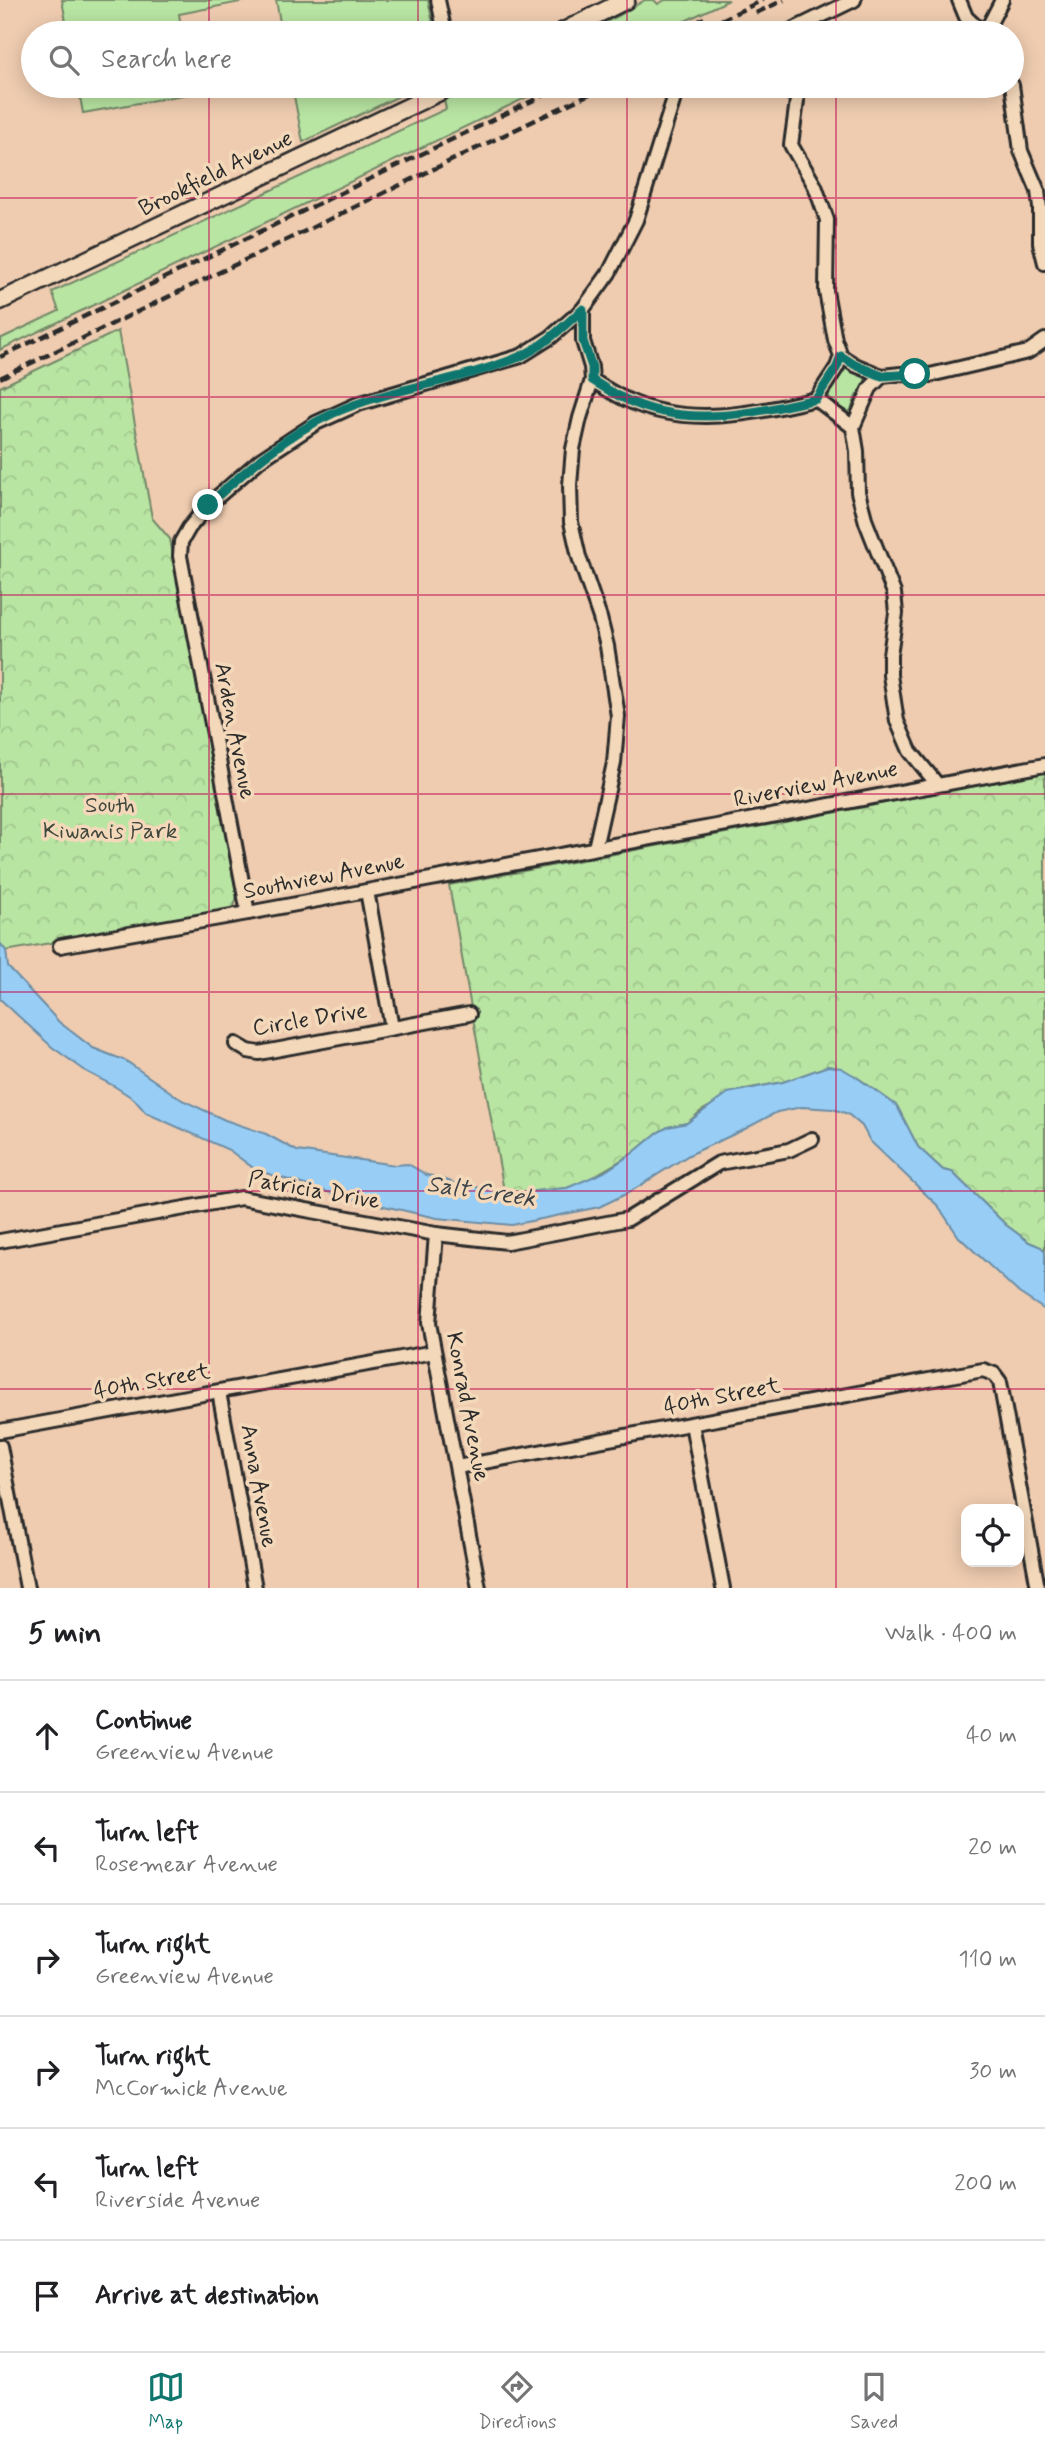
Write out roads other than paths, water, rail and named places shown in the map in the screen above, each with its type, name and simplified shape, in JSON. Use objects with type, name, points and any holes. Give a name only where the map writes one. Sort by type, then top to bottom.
[{"type":"street","points":[[438,0],[442,21]]},
{"type":"street","points":[[584,21],[626,0]]},
{"type":"street","points":[[811,21],[854,0]]},
{"type":"street","points":[[959,0],[970,21]]},
{"type":"street","points":[[991,21],[1002,0]]},
{"type":"street","name":"Brookfield Avenue","points":[[0,302],[427,98]]},
{"type":"street","points":[[595,848],[614,763],[618,716],[607,646],[571,522],[573,449],[579,418],[592,380],[592,367],[583,341],[583,309],[609,273],[636,220],[674,98]]},
{"type":"street","points":[[796,98],[791,145],[815,186],[827,220],[829,235],[826,291],[835,340],[841,356],[882,376],[946,373],[1028,352],[1045,340]]},
{"type":"street","points":[[1014,98],[1021,151],[1038,191],[1040,243],[1045,263]]},
{"type":"street","name":"Arden Avenue","points":[[248,913],[180,556],[181,542],[208,505],[260,460],[297,434],[358,404],[521,356],[551,337],[583,309]]},
{"type":"street","points":[[1028,352],[1045,358]]},
{"type":"street","points":[[816,399],[841,356]]},
{"type":"street","points":[[882,376],[870,388],[853,427],[860,505],[894,593],[896,613],[890,675],[897,722],[910,751],[937,784]]},
{"type":"street","points":[[592,380],[626,400],[647,407],[705,416],[770,410],[816,399],[825,403],[853,427]]},
{"type":"street","name":"Riverview Avenue","points":[[595,848],[1045,765]]},
{"type":"street","name":"Southview Avenue","points":[[60,946],[595,848]]},
{"type":"street","name":"Circle Drive","points":[[367,891],[392,1028]]},
{"type":"street","name":"Circle Drive","points":[[236,1044],[248,1051],[259,1053],[469,1014]]},
{"type":"street","name":"Patricia Drive","points":[[0,1241],[241,1198],[436,1234],[508,1242],[628,1219],[719,1163],[789,1150],[812,1139]]},
{"type":"street","name":"Konrad Avenue","points":[[436,1234],[429,1322],[479,1588]]},
{"type":"street","name":"40th Street","points":[[0,1431],[434,1352]]},
{"type":"street","name":"40th Street","points":[[457,1467],[983,1370],[994,1374],[1000,1382],[1038,1588]]},
{"type":"street","name":"Anna Avenue","points":[[219,1392],[255,1588]]},
{"type":"street","points":[[692,1424],[723,1588]]},
{"type":"street","points":[[0,1446],[27,1588]]},
{"type":"water","name":"Salt Creek","points":[[0,943],[6,951],[8,967],[59,1022],[93,1048],[126,1061],[182,1100],[225,1120],[266,1134],[297,1151],[395,1165],[408,1164],[427,1175],[456,1184],[514,1193],[567,1188],[604,1172],[657,1133],[668,1127],[687,1123],[728,1093],[783,1082],[828,1066],[841,1068],[897,1106],[918,1147],[943,1170],[952,1172],[1006,1225],[1045,1251],[1045,1310],[1019,1293],[959,1237],[938,1206],[870,1141],[862,1126],[848,1114],[833,1109],[802,1107],[777,1112],[689,1155],[628,1193],[599,1207],[512,1225],[437,1218],[344,1197],[256,1170],[229,1150],[146,1113],[134,1099],[87,1072],[52,1047],[0,999]]},
{"type":"railway","points":[[719,21],[763,0]]},
{"type":"railway","points":[[756,13],[784,0]]},
{"type":"railway","points":[[698,21],[704,18]]},
{"type":"railway","points":[[0,357],[538,98]]},
{"type":"railway","points":[[0,378],[581,98]]},
{"type":"park label","name":"South Kiwanis Park","points":[[110,819]]}]
